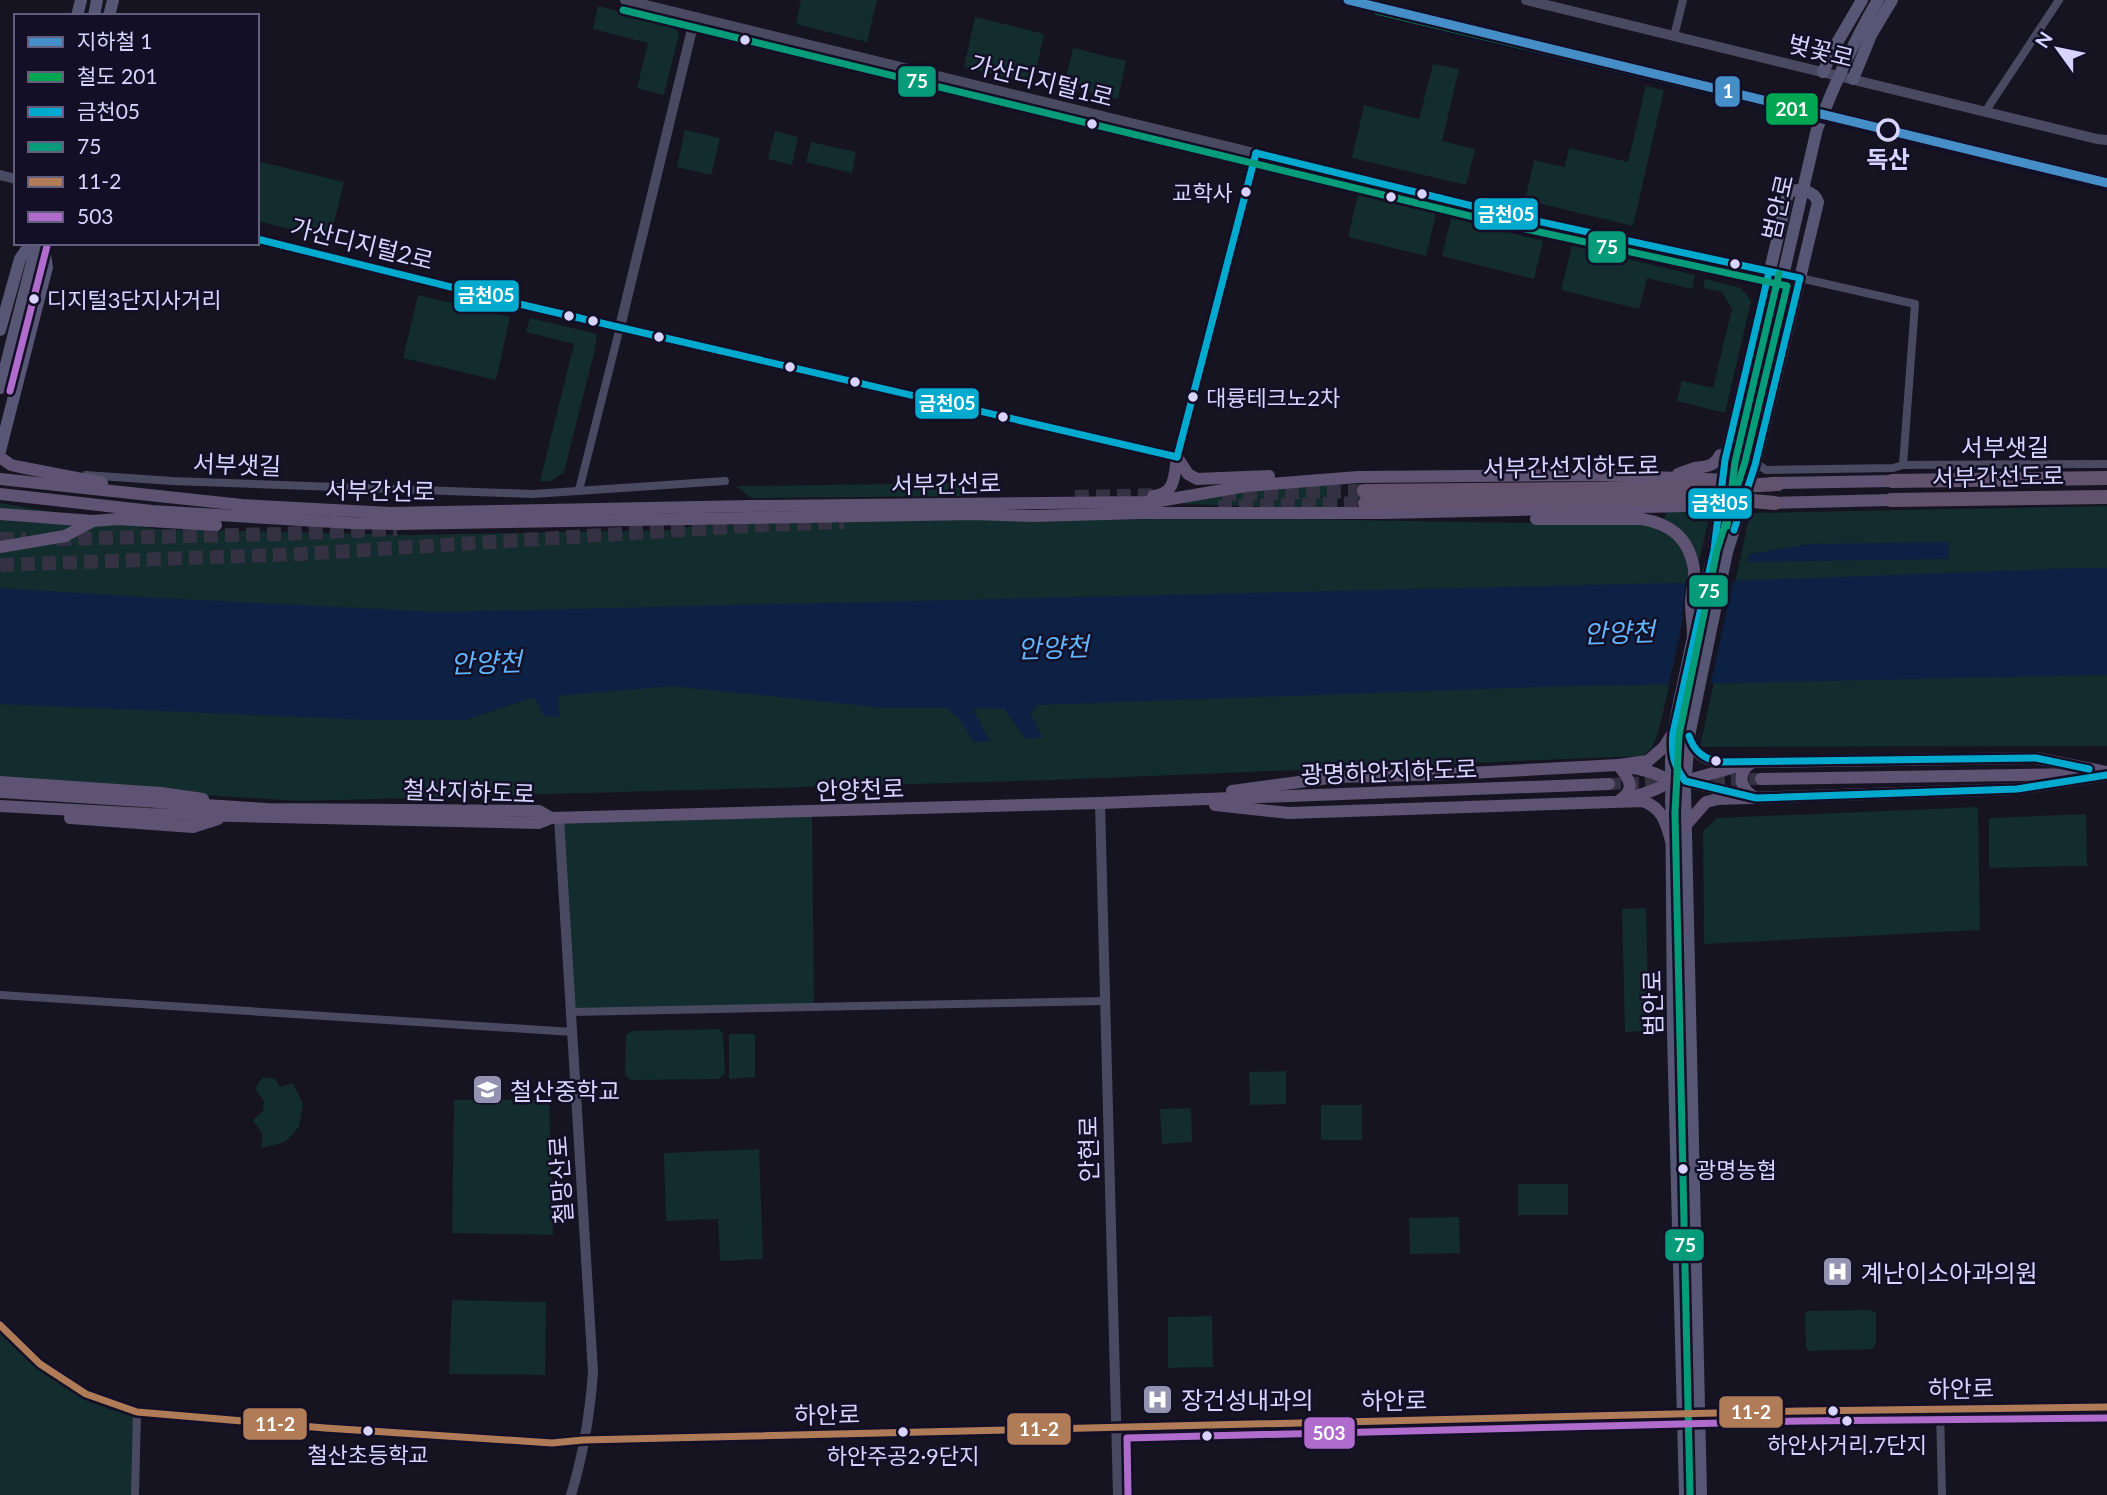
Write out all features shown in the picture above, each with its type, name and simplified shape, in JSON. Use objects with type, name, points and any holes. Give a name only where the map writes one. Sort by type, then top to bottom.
[{"type":"highway","name":"서부간선도로","points":[[1892,481],[2107,478]]},
{"type":"highway","name":"서부간선지하도로","points":[[1775,503],[1708,497],[1364,497],[1778,484]]},
{"type":"highway","name":"서부간선도로","points":[[1891,500],[2107,497]]},
{"type":"main road","points":[[1823,72],[1862,0]]},
{"type":"main road","name":"범안로","points":[[1685,1495],[1673,1034],[1671,841],[1676,785],[1671,751],[1672,733],[1714,550],[1727,517],[1817,129],[1851,46],[1878,0]]},
{"type":"main road","points":[[1853,79],[1871,35],[1892,0]]},
{"type":"main road","points":[[1714,550],[1725,460],[1788,193],[1797,190],[1811,193],[1818,202],[1755,465],[1727,552]]},
{"type":"main road","points":[[0,452],[47,267],[43,245]]},
{"type":"main road","points":[[0,330],[20,259],[33,250]]},
{"type":"main road","points":[[0,388],[33,250]]},
{"type":"main road","points":[[1668,478],[1696,468],[1711,466],[1717,462],[1720,455]]},
{"type":"main road","points":[[0,457],[11,465],[188,499]]},
{"type":"main road","points":[[1177,457],[1188,474],[1197,479],[1273,476],[1321,479]]},
{"type":"main road","points":[[1027,503],[1067,498],[1162,495],[1171,488],[1177,457]]},
{"type":"main road","name":"서부간선로","points":[[0,479],[285,508],[390,513],[1154,502],[1246,486],[1321,479],[1583,475],[1715,478],[1778,484],[1892,481]]},
{"type":"main road","name":"서부간선로","points":[[0,494],[152,512],[412,524],[974,514],[1034,516],[1609,510],[1891,500]]},
{"type":"main road","points":[[1384,513],[1402,516],[1656,521],[1677,533],[1687,548],[1694,570],[1691,604],[1693,636]]},
{"type":"main road","points":[[0,514],[93,521],[117,519],[321,528],[352,523]]},
{"type":"main road","name":"범안로","points":[[1701,1495],[1685,803],[1676,785],[1687,759],[1689,736],[1727,552],[1727,517]]},
{"type":"main road","points":[[0,547],[65,536],[93,521]]},
{"type":"main road","points":[[1170,800],[1336,777],[1451,774],[1648,761],[1658,755],[1672,733]]},
{"type":"main road","points":[[1689,736],[1692,746],[1710,761],[1749,763],[2036,758],[2107,774]]},
{"type":"main road","points":[[1618,765],[1655,772],[1676,785],[1749,763]]},
{"type":"main road","points":[[1749,763],[1742,780],[1743,788],[1756,798]]},
{"type":"main road","points":[[1618,765],[1628,776],[1630,785],[1626,796],[1618,801]]},
{"type":"main road","points":[[1761,779],[2107,774]]},
{"type":"main road","points":[[1685,826],[1706,802],[1718,799],[2017,789],[2107,774]]},
{"type":"main road","points":[[0,782],[201,798],[228,811]]},
{"type":"main road","name":"광명하안지하도로","points":[[1170,800],[1609,784]]},
{"type":"main road","points":[[1618,801],[1663,787],[1693,784],[1756,798]]},
{"type":"main road","name":"철산지하도로","points":[[0,792],[228,811],[539,823],[555,818]]},
{"type":"main road","points":[[1170,800],[1289,813],[1643,801],[1657,808],[1665,820],[1671,841]]},
{"type":"main road","name":"안양천로","points":[[555,818],[1170,800]]},
{"type":"main road","name":"철산지하도로","points":[[0,806],[149,814],[228,811]]},
{"type":"main road","points":[[0,813],[193,827],[228,811]]},
{"type":"street","name":"가산디지털1로","points":[[625,0],[1510,215],[1800,278]]},
{"type":"street","name":"벚꽃로","points":[[1526,0],[2097,139],[2107,139]]},
{"type":"street","points":[[1675,36],[1683,0]]},
{"type":"street","points":[[1985,112],[2059,0]]},
{"type":"street","points":[[579,490],[695,17]]},
{"type":"street","points":[[1177,457],[1256,153]]},
{"type":"street","name":"가산디지털2로","points":[[259,239],[1177,457]]},
{"type":"street","points":[[1800,278],[1915,304],[1903,466]]},
{"type":"street","name":"서부샛길","points":[[1720,455],[1749,458],[1766,470],[2107,464]]},
{"type":"street","name":"서부샛길","points":[[0,465],[84,475],[172,481],[533,494],[725,481]]},
{"type":"street","name":"안현로","points":[[1100,803],[1118,1495]]},
{"type":"street","name":"철망산로","points":[[555,818],[571,1012],[592,1360],[591,1401],[572,1495]]},
{"type":"street","points":[[0,995],[572,1032]]},
{"type":"street","points":[[571,1012],[1105,1001]]},
{"type":"street","name":"하안로","points":[[0,1325],[40,1364],[86,1394],[137,1412],[552,1443],[583,1440],[1699,1413],[2107,1407]]},
{"type":"street","points":[[1940,1409],[1942,1495]]},
{"type":"street","points":[[135,1495],[137,1412]]},
{"type":"green space","points":[[801,0],[877,0],[867,42],[796,24]]},
{"type":"green space","points":[[598,6],[673,24],[679,34],[664,95],[637,88],[648,43],[593,29]]},
{"type":"green space","points":[[975,17],[1044,34],[1033,84],[964,67]]},
{"type":"green space","points":[[1073,48],[1126,61],[1118,99],[1064,86]]},
{"type":"green space","points":[[1433,64],[1459,69],[1442,141],[1475,149],[1466,185],[1352,158],[1364,105],[1419,119]]},
{"type":"green space","points":[[1646,86],[1664,90],[1633,226],[1525,200],[1534,160],[1565,167],[1569,148],[1628,162]]},
{"type":"green space","points":[[685,130],[720,138],[711,175],[677,167]]},
{"type":"green space","points":[[775,131],[798,137],[792,165],[768,159]]},
{"type":"green space","points":[[811,142],[856,152],[852,173],[806,162]]},
{"type":"green space","points":[[259,161],[344,182],[330,239],[259,221]]},
{"type":"green space","points":[[1358,195],[1436,214],[1426,256],[1348,237]]},
{"type":"green space","points":[[1451,218],[1543,241],[1534,279],[1442,256]]},
{"type":"green space","points":[[1572,246],[1695,275],[1692,289],[1647,278],[1639,309],[1561,290]]},
{"type":"green space","points":[[1705,279],[1741,288],[1751,301],[1725,413],[1677,401],[1682,381],[1713,388],[1732,309],[1722,292],[1703,288]]},
{"type":"green space","points":[[418,295],[510,317],[496,380],[403,358]]},
{"type":"green space","points":[[530,318],[597,334],[564,472],[551,481],[540,481],[574,344],[526,332]]},
{"type":"green space","points":[[964,483],[964,496],[751,498],[736,486]]},
{"type":"green space","points":[[1338,483],[1338,509],[1185,504],[1246,491]]},
{"type":"green space","points":[[0,503],[156,529],[409,535],[672,530],[697,525],[993,519],[1047,522],[1248,518],[1524,523],[1641,520],[1665,518],[1666,512],[1711,510],[1658,733],[1652,748],[1643,756],[1053,780],[302,801],[184,794],[0,777]]},
{"type":"green space","points":[[2107,506],[2107,746],[1700,747],[1750,513]]},
{"type":"green space","points":[[1978,807],[1980,930],[1704,944],[1703,831],[1717,818]]},
{"type":"green space","points":[[812,812],[814,1007],[571,1012],[559,818]]},
{"type":"green space","points":[[2086,814],[2087,866],[1989,868],[1989,818]]},
{"type":"green space","points":[[1646,908],[1649,1031],[1625,1032],[1622,909]]},
{"type":"green space","points":[[719,1029],[723,1033],[725,1073],[719,1079],[631,1080],[625,1075],[626,1035],[631,1031]]},
{"type":"green space","points":[[729,1034],[755,1034],[755,1077],[729,1079]]},
{"type":"green space","points":[[1286,1071],[1286,1104],[1250,1105],[1249,1072]]},
{"type":"green space","points":[[263,1077],[275,1079],[280,1087],[293,1083],[303,1104],[299,1127],[285,1142],[262,1148],[262,1133],[253,1120],[263,1111],[264,1101],[255,1089]]},
{"type":"green space","points":[[454,1100],[549,1100],[553,1235],[452,1233]]},
{"type":"green space","points":[[1321,1105],[1362,1105],[1362,1140],[1321,1140]]},
{"type":"green space","points":[[1191,1108],[1192,1142],[1162,1144],[1160,1109]]},
{"type":"green space","points":[[759,1149],[763,1259],[720,1261],[718,1219],[666,1221],[664,1153]]},
{"type":"green space","points":[[1518,1184],[1568,1184],[1568,1215],[1518,1215]]},
{"type":"green space","points":[[1459,1217],[1460,1253],[1410,1254],[1409,1218]]},
{"type":"green space","points":[[452,1300],[546,1302],[545,1375],[449,1374]]},
{"type":"green space","points":[[1871,1310],[1876,1313],[1876,1344],[1872,1349],[1809,1351],[1806,1348],[1805,1314],[1808,1311]]},
{"type":"green space","points":[[1212,1316],[1213,1367],[1168,1368],[1168,1317]]},
{"type":"green space","points":[[0,1325],[86,1394],[137,1412],[135,1495],[0,1495]]},
{"type":"water","points":[[1949,542],[1949,559],[1747,562],[1749,554],[1810,544]]},
{"type":"water","name":"안양천","points":[[2107,568],[2107,675],[1538,687],[1037,705],[1031,714],[1042,737],[1026,739],[1004,709],[975,708],[974,712],[990,741],[974,742],[959,719],[947,708],[885,708],[671,686],[558,696],[559,717],[544,716],[534,697],[465,720],[370,720],[0,704],[0,588],[439,612],[1674,583]]},
{"type":"pier","points":[[1734,577],[1710,687],[1668,688],[1681,628],[1686,579]]},
{"type":"tunnel","points":[[1222,494],[1364,491]]},
{"type":"tunnel","points":[[1075,497],[1166,495]]},
{"type":"tunnel","points":[[1218,507],[1365,503]]},
{"type":"tunnel","points":[[0,565],[301,554],[844,522]]},
{"type":"tunnel","points":[[57,539],[397,529]]},
{"type":"tunnel","points":[[0,539],[26,539]]},
{"type":"tunnel","points":[[1695,781],[1761,779]]},
{"type":"tunnel","points":[[1609,784],[1670,782]]},
{"type":"metro line","name":"1","points":[[1348,0],[2107,183]]},
{"type":"rail line","name":"201","points":[[1377,10],[2105,184]]},
{"type":"transit line","name":"75","points":[[623,10],[1507,225],[1787,286],[1745,462],[1717,550],[1679,735],[1675,813],[1690,1495]]},
{"type":"transit line","name":"금천05","points":[[1256,153],[1509,215],[1800,278],[1755,465],[1734,530]]},
{"type":"transit line","name":"금천05","points":[[1177,457],[1256,153]]},
{"type":"transit line","name":"금천05","points":[[259,239],[532,307],[1177,457]]},
{"type":"transit line","name":"503","points":[[10,391],[47,246]]},
{"type":"transit line","name":"금천05","points":[[1769,272],[1725,460],[1714,550],[1673,733],[1674,758],[1685,781],[1756,798],[2017,789],[2107,775]]},
{"type":"transit line","name":"75","points":[[1727,526],[1735,462],[1779,274]]},
{"type":"transit line","name":"금천05","points":[[1689,736],[1700,753],[1718,762],[2036,758],[2089,769]]},
{"type":"transit line","name":"11-2","points":[[0,1325],[40,1364],[86,1394],[137,1412],[552,1443],[583,1440],[1801,1411],[2107,1407]]},
{"type":"transit line","name":"503","points":[[1128,1495],[1127,1438],[1801,1421],[2107,1418]]},
{"type":"place","name":"독산","points":[[1888,130]]},
{"type":"place","name":"교학사","points":[[1246,192]]},
{"type":"place","name":"디지털3단지사거리","points":[[34,299]]},
{"type":"place","name":"대륭테크노2차","points":[[1193,397]]},
{"type":"place","name":"철산중학교","points":[[487,1090]]},
{"type":"place","name":"광명농협","points":[[1683,1169]]},
{"type":"place","name":"계난이소아과의원","points":[[1838,1272]]},
{"type":"place","name":"장건성내과의","points":[[1158,1399]]},
{"type":"place","name":"하안사거리.7단지","points":[[1847,1421]]},
{"type":"place","name":"철산초등학교","points":[[368,1431]]},
{"type":"place","name":"하안주공2·9단지","points":[[903,1432]]}]
